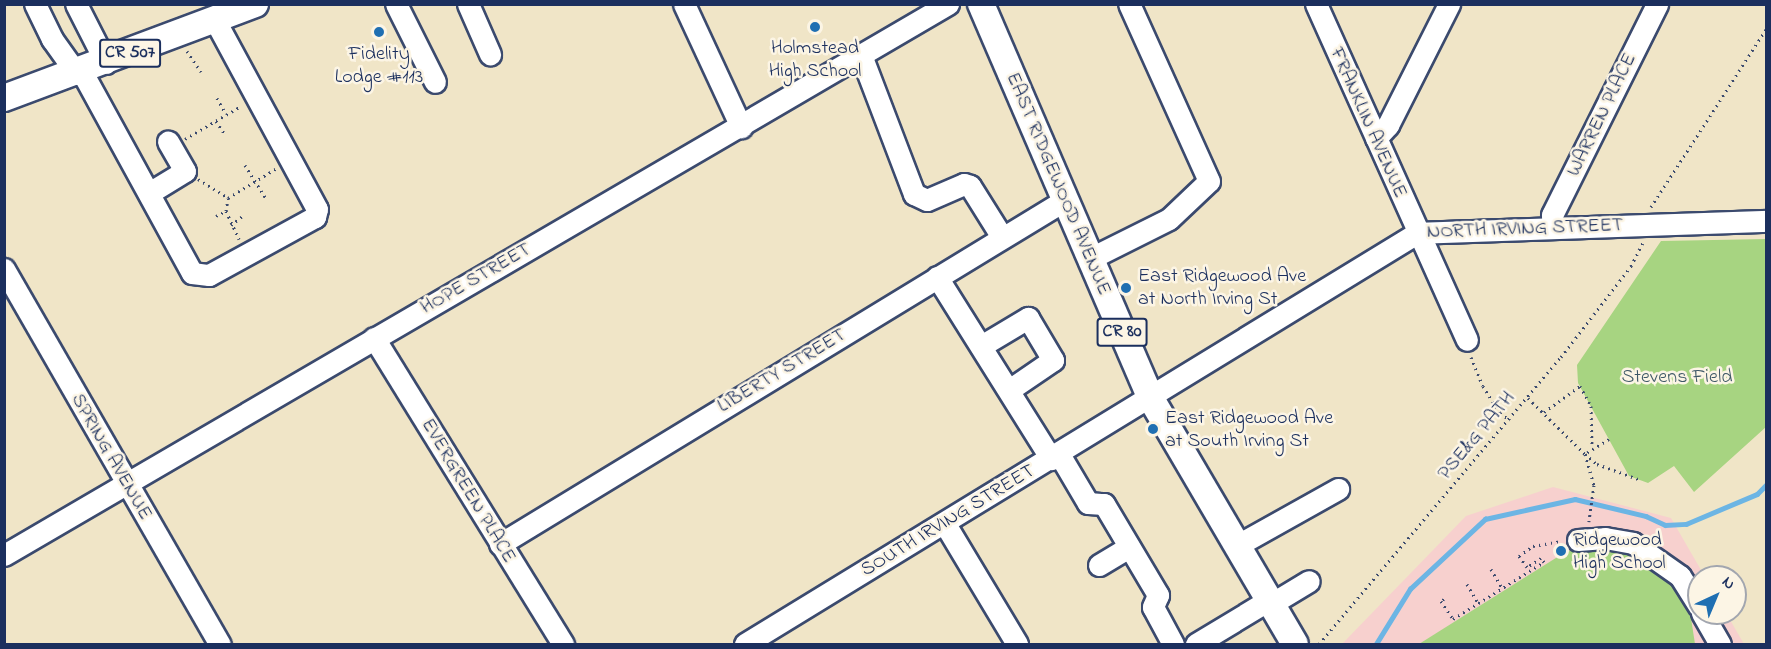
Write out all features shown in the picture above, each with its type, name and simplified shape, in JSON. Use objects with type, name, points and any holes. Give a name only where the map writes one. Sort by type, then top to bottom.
[{"type":"main road","name":"CR 507","points":[[4,98],[80,73],[255,4]]},
{"type":"main road","name":"EAST RIDGEWOOD AVENUE","points":[[981,4],[1150,397],[1295,645]]},
{"type":"street","points":[[35,4],[52,39],[80,73],[192,273],[209,275],[315,217],[315,200],[256,98],[216,20]]},
{"type":"street","points":[[76,4],[106,63]]},
{"type":"street","points":[[396,4],[435,82]]},
{"type":"street","points":[[468,4],[490,54]]},
{"type":"street","name":"HOPE STREET","points":[[4,555],[374,338],[741,127],[948,4]]},
{"type":"street","points":[[1091,258],[1169,219],[1194,199],[1209,181],[1128,4]]},
{"type":"street","name":"FRANKLIN AVENUE","points":[[1316,4],[1467,340]]},
{"type":"street","points":[[1376,138],[1388,125],[1449,4]]},
{"type":"street","name":"WARREN PLACE","points":[[1553,227],[1552,215],[1656,4]]},
{"type":"street","points":[[692,7],[741,127]]},
{"type":"street","points":[[861,55],[914,194],[927,200],[964,184],[970,186],[1002,237]]},
{"type":"street","points":[[149,193],[185,171],[170,144]]},
{"type":"street","name":"LIBERTY STREET","points":[[500,544],[1065,200]]},
{"type":"street","name":"NORTH IRVING STREET","points":[[1150,397],[1417,233],[1767,220]]},
{"type":"street","name":"SPRING AVENUE","points":[[4,269],[220,645]]},
{"type":"street","points":[[937,277],[1009,390],[1088,502],[1104,504],[1158,595],[1153,607],[1173,645]]},
{"type":"street","points":[[981,346],[1028,318],[1053,360],[1009,390]]},
{"type":"street","name":"EVERGREEN PLACE","points":[[374,338],[563,645]]},
{"type":"street","name":"SOUTH IRVING STREET","points":[[745,645],[1150,397]]},
{"type":"street","points":[[1236,546],[1338,489]]},
{"type":"street","points":[[945,524],[1017,645]]},
{"type":"street","points":[[1578,540],[1605,538],[1633,543],[1680,576],[1687,587]]},
{"type":"street","points":[[1099,565],[1129,547]]},
{"type":"street","points":[[1196,645],[1309,581]]},
{"type":"street","points":[[1709,625],[1720,645]]},
{"type":"path","points":[[1650,212],[1767,29]]},
{"type":"path","points":[[187,51],[201,72]]},
{"type":"path","points":[[217,98],[226,114]]},
{"type":"path","points":[[170,144],[256,98]]},
{"type":"path","points":[[216,121],[224,133]]},
{"type":"path","points":[[247,255],[226,211],[228,198],[291,159]]},
{"type":"path","points":[[245,165],[265,197]]},
{"type":"path","points":[[185,171],[228,198]]},
{"type":"path","points":[[216,216],[226,211]]},
{"type":"path","points":[[231,225],[244,215]]},
{"type":"path","name":"PSE&G PATH","points":[[1319,645],[1528,398],[1631,266],[1645,237]]},
{"type":"path","points":[[1467,340],[1483,386],[1500,413],[1510,420]]},
{"type":"path","points":[[1544,412],[1580,386],[1591,405],[1592,448]]},
{"type":"path","points":[[1528,398],[1597,464],[1638,479]]},
{"type":"path","points":[[1585,454],[1609,440]]},
{"type":"path","points":[[1585,454],[1593,475],[1590,515]]},
{"type":"path","points":[[1444,598],[1441,601],[1453,619],[1544,562],[1541,558],[1527,567],[1519,556],[1533,546],[1578,540]]},
{"type":"path","points":[[1491,569],[1502,588]]},
{"type":"path","points":[[1467,584],[1478,603]]},
{"type":"shaded area","name":"Ridgewood High School","points":[[1553,487],[1671,518],[1698,565],[1687,565],[1687,625],[1733,625],[1744,644],[1342,644],[1466,516]]},
{"type":"green space","name":"Stevens Field","points":[[1766,239],[1766,427],[1694,492],[1674,466],[1648,483],[1629,476],[1578,383],[1577,365],[1661,241]]},
{"type":"green space","points":[[1619,546],[1665,570],[1687,602],[1687,625],[1692,625],[1695,644],[1419,644],[1567,551]]},
{"type":"waterway","points":[[1376,644],[1410,589],[1485,519],[1575,499],[1646,516],[1665,525],[1686,524],[1757,494],[1766,485]]},
{"type":"place","name":"Holmstead High School","points":[[815,27]]},
{"type":"place","name":"Fidelity Lodge #113","points":[[379,32]]},
{"type":"place","name":"East Ridgewood Ave at North Irving St","points":[[1126,288]]},
{"type":"place","name":"East Ridgewood Ave at South Irving St","points":[[1153,429]]},
{"type":"place","name":"Ridgewood High School","points":[[1561,551]]}]
